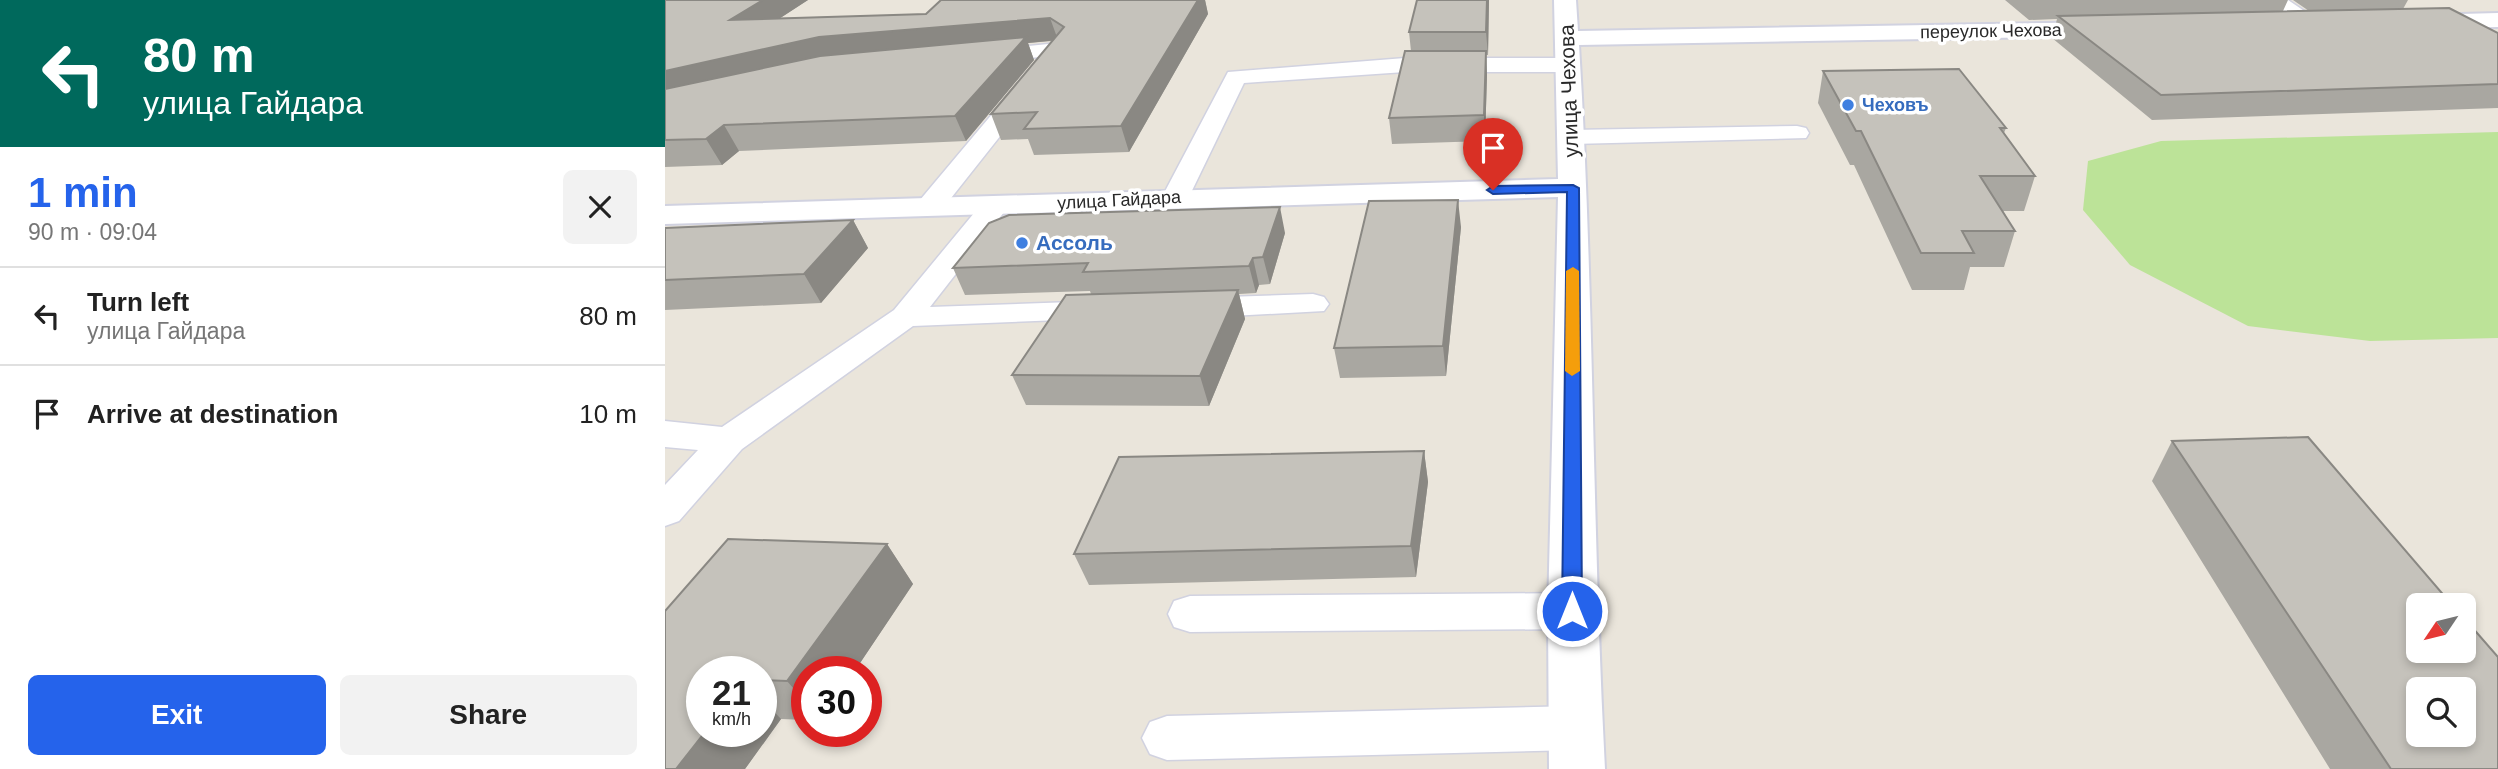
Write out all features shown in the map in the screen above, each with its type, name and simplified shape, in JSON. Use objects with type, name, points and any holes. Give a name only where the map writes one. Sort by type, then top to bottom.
[{"type":"street","name":"улица Чехова","points":[[1565,0],[1573,188],[1572,611],[1576,749]]},
{"type":"street","points":[[2394,23],[2498,20]]},
{"type":"street","points":[[2274,26],[2341,24]]},
{"type":"street","name":"переулок Чехова","points":[[1569,52],[2122,29]]},
{"type":"street","name":"улица Гайдара","points":[[665,215],[994,206],[1176,197],[1573,188]]},
{"type":"lane","points":[[2274,0],[2315,25]]},
{"type":"lane","points":[[930,206],[1058,49],[965,58]]},
{"type":"lane","points":[[1176,197],[1236,77],[1569,52]]},
{"type":"lane","points":[[1572,136],[1797,133]]},
{"type":"lane","points":[[665,511],[729,440],[905,317],[994,206]]},
{"type":"lane","points":[[905,317],[1313,304]]},
{"type":"lane","points":[[665,433],[729,440]]},
{"type":"lane","points":[[1190,614],[1572,611]]},
{"type":"lane","points":[[1167,738],[1576,749]]},
{"type":"green space","points":[[2498,132],[2498,338],[2370,341],[2248,326],[2130,265],[2083,210],[2088,161],[2161,141]]},
{"type":"building","points":[[665,0],[763,0],[730,20],[926,14],[941,0],[1198,0],[1121,126],[1024,129],[1037,112],[991,114],[1064,27],[1050,18],[819,37],[665,71]]},
{"type":"building","points":[[1417,0],[1487,0],[1486,32],[1409,32]]},
{"type":"building","points":[[2449,8],[2498,33],[2498,84],[2161,95],[2058,16]]},
{"type":"building","points":[[1026,37],[955,116],[724,125],[706,139],[665,140],[665,89],[820,56]]},
{"type":"building","points":[[1405,51],[1486,51],[1484,115],[1389,118]]},
{"type":"building","points":[[1959,69],[2006,128],[2000,128],[2035,176],[1980,176],[2015,231],[1962,231],[1974,253],[1921,253],[1861,131],[1856,131],[1823,71]]},
{"type":"building","points":[[1458,200],[1443,346],[1334,348],[1369,201]]},
{"type":"building","points":[[1280,207],[1263,257],[1253,258],[1249,266],[1083,272],[1088,263],[953,268],[989,223],[1009,215]]},
{"type":"building","points":[[853,220],[804,274],[665,280],[665,228]]},
{"type":"building","points":[[1238,290],[1200,376],[1012,375],[1066,295]]},
{"type":"building","points":[[2308,437],[2442,593],[2406,593],[2406,663],[2476,663],[2476,632],[2498,657],[2498,769],[2391,769],[2172,441]]},
{"type":"building","points":[[1424,451],[1411,546],[1074,554],[1119,457]]},
{"type":"building","points":[[728,539],[887,544],[805,656],[791,656],[791,676],[787,681],[777,681],[777,656],[686,656],[686,747],[693,747],[676,769],[665,769],[665,611]]},
{"type":"slow traffic","points":[[1572,371],[1573,271]]},
{"type":"place","name":"Чеховъ","points":[[1848,105]]},
{"type":"place","name":"Ассоль","points":[[1022,243]]},
{"type":"route","points":[[1493,190],[1573,188],[1572,611]]}]
